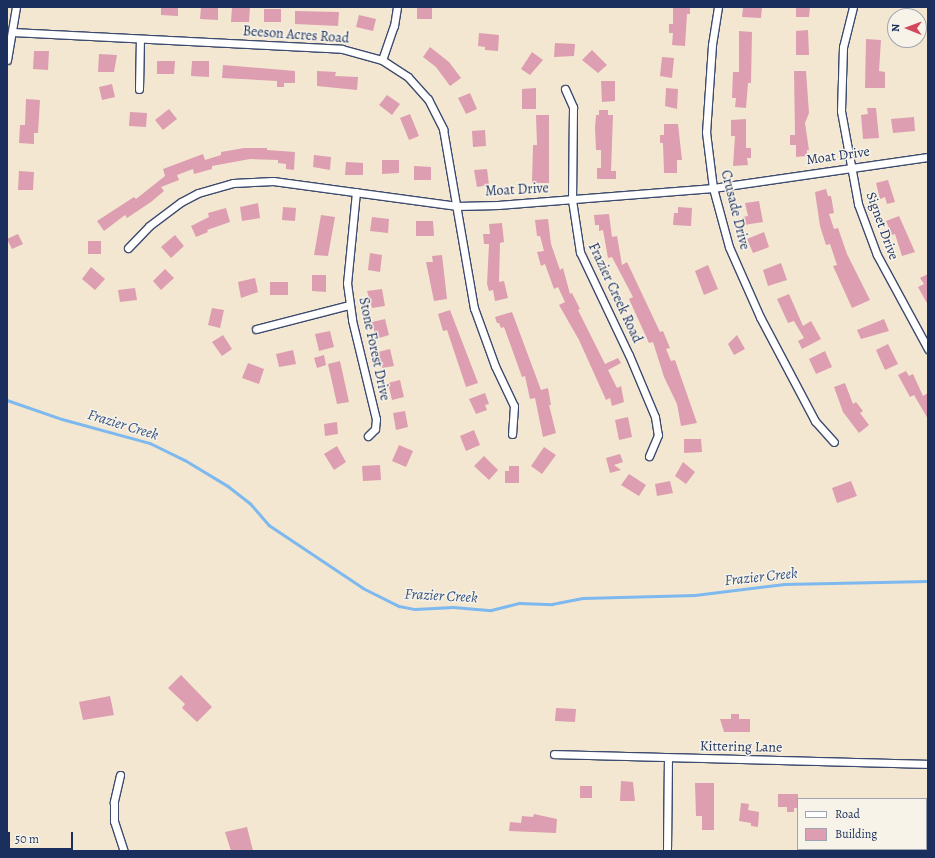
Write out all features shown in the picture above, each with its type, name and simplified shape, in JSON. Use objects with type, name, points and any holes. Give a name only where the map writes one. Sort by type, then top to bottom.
[{"type":"street","points":[[7,60],[16,7]]},
{"type":"street","points":[[382,60],[393,31],[396,7]]},
{"type":"street","name":"Crusade Drive","points":[[718,7],[712,46],[706,132],[713,188],[729,247],[760,317],[815,421],[834,442]]},
{"type":"street","name":"Signet Drive","points":[[853,7],[844,47],[841,78],[841,111],[858,204],[877,255],[928,349]]},
{"type":"street","name":"Beeson Acres Road","points":[[12,32],[342,49],[382,60],[419,88],[437,115],[448,144],[474,308],[492,360],[514,406],[512,434]]},
{"type":"street","points":[[139,89],[140,39]]},
{"type":"street","name":"Frazier Creek Road","points":[[565,89],[573,107],[572,200],[580,252],[629,355],[654,417],[658,435],[649,456]]},
{"type":"street","name":"Moat Drive","points":[[128,248],[164,213],[181,202],[217,187],[253,181],[273,181],[457,206],[572,200],[713,188],[928,157]]},
{"type":"street","name":"Stone Forest Drive","points":[[356,192],[349,259],[349,305],[376,419],[375,429],[368,436]]},
{"type":"street","points":[[256,330],[349,305]]},
{"type":"street","name":"Kittering Lane","points":[[554,754],[668,759],[928,764]]},
{"type":"street","points":[[667,851],[668,759]]},
{"type":"street","points":[[120,775],[114,802],[114,821],[124,851]]},
{"type":"building","points":[[161,7],[178,7],[178,16],[161,15]]},
{"type":"building","points":[[201,7],[218,7],[218,20],[200,19]]},
{"type":"building","points":[[232,7],[250,7],[249,22],[231,22]]},
{"type":"building","points":[[417,7],[432,7],[432,19],[417,19]]},
{"type":"building","points":[[673,7],[690,7],[690,14],[687,14],[685,46],[672,45],[673,33],[669,33],[669,24],[673,24]]},
{"type":"building","points":[[762,7],[761,18],[742,17],[743,8]]},
{"type":"building","points":[[796,7],[810,7],[809,17],[796,17]]},
{"type":"building","points":[[264,9],[281,9],[281,22],[264,22]]},
{"type":"building","points":[[295,11],[339,12],[338,26],[295,24]]},
{"type":"building","points":[[359,15],[376,19],[373,31],[356,27]]},
{"type":"building","points":[[808,30],[809,55],[796,55],[796,31]]},
{"type":"building","points":[[739,31],[752,32],[751,83],[748,83],[746,108],[735,107],[736,98],[732,98],[733,72],[739,72]]},
{"type":"building","points":[[479,33],[499,35],[498,51],[485,50],[485,47],[478,46]]},
{"type":"building","points":[[866,39],[881,40],[879,71],[885,72],[885,88],[865,88]]},
{"type":"building","points":[[555,43],[575,44],[574,56],[554,57]]},
{"type":"building","points":[[430,47],[449,62],[461,78],[450,86],[436,67],[423,57]]},
{"type":"building","points":[[592,50],[607,65],[598,73],[582,60]]},
{"type":"building","points":[[34,51],[49,51],[48,70],[33,69]]},
{"type":"building","points":[[532,52],[543,60],[530,75],[521,69]]},
{"type":"building","points":[[99,54],[117,55],[114,72],[98,72]]},
{"type":"building","points":[[662,57],[674,58],[672,78],[660,76]]},
{"type":"building","points":[[157,61],[175,61],[174,74],[157,74]]},
{"type":"building","points":[[192,61],[209,61],[209,77],[191,76]]},
{"type":"building","points":[[223,65],[295,71],[295,83],[284,83],[284,87],[277,87],[277,81],[222,78]]},
{"type":"building","points":[[317,71],[336,72],[335,76],[358,77],[357,90],[317,86]]},
{"type":"building","points":[[794,71],[806,71],[809,113],[805,123],[809,150],[807,150],[807,156],[796,157],[796,145],[790,145],[790,135],[795,135]]},
{"type":"building","points":[[601,81],[615,81],[615,101],[602,102]]},
{"type":"building","points":[[112,84],[115,97],[102,100],[99,87]]},
{"type":"building","points":[[536,88],[536,109],[522,109],[522,89]]},
{"type":"building","points":[[666,88],[678,89],[677,109],[665,106]]},
{"type":"building","points":[[470,93],[477,109],[466,114],[458,98]]},
{"type":"building","points":[[387,95],[400,104],[392,115],[379,105]]},
{"type":"building","points":[[26,99],[40,100],[38,133],[34,133],[34,144],[19,143],[20,125],[25,125]]},
{"type":"building","points":[[867,108],[876,108],[879,138],[863,139],[861,115],[868,114]]},
{"type":"building","points":[[169,109],[177,119],[163,130],[155,120]]},
{"type":"building","points":[[599,110],[608,110],[608,115],[613,115],[611,171],[616,171],[616,179],[597,179],[597,168],[601,168],[601,150],[596,150],[595,128],[596,115],[599,115]]},
{"type":"building","points":[[130,112],[147,113],[146,127],[129,126]]},
{"type":"building","points":[[410,114],[419,136],[409,140],[400,118]]},
{"type":"building","points":[[536,115],[549,115],[549,183],[532,183],[533,145],[537,145]]},
{"type":"building","points":[[914,117],[915,131],[893,133],[891,119]]},
{"type":"building","points":[[746,119],[746,148],[751,148],[751,158],[747,158],[748,165],[733,166],[735,136],[731,136],[731,120]]},
{"type":"building","points":[[664,124],[678,124],[682,160],[677,160],[677,173],[664,173],[663,143],[660,143],[660,135],[664,135]]},
{"type":"building","points":[[485,130],[486,146],[473,147],[472,131]]},
{"type":"building","points":[[244,148],[267,148],[267,150],[295,152],[294,170],[286,169],[286,164],[278,163],[278,160],[250,159],[212,166],[212,169],[194,174],[193,169],[177,175],[179,180],[161,187],[164,191],[151,202],[127,218],[125,215],[104,231],[97,221],[134,197],[136,199],[165,176],[163,169],[203,154],[205,160],[221,155],[221,152]]},
{"type":"building","points":[[314,155],[331,157],[330,170],[313,167]]},
{"type":"building","points":[[382,160],[399,160],[399,173],[382,174]]},
{"type":"building","points":[[346,162],[363,163],[363,175],[345,175]]},
{"type":"building","points":[[414,166],[431,167],[431,180],[414,180]]},
{"type":"building","points":[[487,169],[489,185],[477,187],[474,170]]},
{"type":"building","points":[[19,171],[34,172],[33,190],[18,190]]},
{"type":"building","points":[[888,180],[895,202],[887,204],[885,197],[880,199],[876,183]]},
{"type":"building","points":[[826,189],[828,196],[831,196],[834,213],[829,214],[834,229],[838,228],[847,254],[870,300],[852,308],[833,266],[837,265],[830,244],[826,245],[820,226],[815,192]]},
{"type":"building","points":[[759,201],[763,222],[744,225],[743,217],[748,216],[745,203]]},
{"type":"building","points":[[258,203],[260,218],[242,221],[240,207]]},
{"type":"building","points":[[283,207],[296,208],[295,221],[282,220]]},
{"type":"building","points":[[678,207],[692,208],[691,226],[673,225],[674,213],[678,213]]},
{"type":"building","points":[[226,208],[230,222],[207,230],[208,232],[196,237],[191,226],[209,217],[208,213]]},
{"type":"building","points":[[609,214],[612,237],[617,236],[622,265],[627,262],[660,332],[663,331],[670,348],[666,349],[671,361],[675,360],[697,423],[681,426],[677,404],[664,377],[653,342],[649,343],[629,299],[633,297],[612,257],[608,258],[603,230],[599,231],[599,225],[595,225],[594,215]]},
{"type":"building","points":[[321,215],[335,217],[328,256],[314,255]]},
{"type":"building","points":[[899,216],[915,252],[902,256],[895,234],[892,235],[886,221]]},
{"type":"building","points":[[372,217],[389,219],[388,233],[370,231]]},
{"type":"building","points":[[548,219],[551,244],[560,270],[563,268],[570,294],[572,293],[580,309],[578,310],[605,364],[618,358],[621,363],[608,370],[617,388],[621,386],[624,402],[612,406],[610,398],[606,400],[579,340],[559,305],[565,302],[558,287],[554,289],[545,264],[541,266],[537,252],[544,251],[540,236],[537,236],[535,220]]},
{"type":"building","points":[[416,221],[433,221],[434,236],[416,236]]},
{"type":"building","points":[[502,223],[504,242],[500,243],[499,282],[504,281],[508,298],[495,301],[493,290],[489,291],[487,284],[489,244],[484,244],[483,234],[490,234],[489,224]]},
{"type":"building","points":[[764,232],[769,247],[753,253],[747,239]]},
{"type":"building","points":[[18,234],[23,244],[12,249],[7,239]]},
{"type":"building","points":[[175,235],[184,246],[171,258],[161,247]]},
{"type":"building","points":[[88,241],[101,241],[101,254],[88,254]]},
{"type":"building","points":[[370,253],[382,255],[380,272],[368,270]]},
{"type":"building","points":[[442,255],[447,299],[434,301],[426,262],[433,262],[432,256]]},
{"type":"building","points":[[781,263],[787,280],[768,286],[763,270]]},
{"type":"building","points":[[708,265],[718,289],[704,295],[695,271]]},
{"type":"building","points":[[91,267],[105,279],[95,290],[82,279]]},
{"type":"building","points":[[165,269],[174,278],[161,290],[153,281]]},
{"type":"building","points":[[928,274],[928,305],[918,287],[924,284],[920,278]]},
{"type":"building","points":[[312,275],[326,275],[326,292],[312,291]]},
{"type":"building","points":[[255,278],[258,292],[241,298],[238,282]]},
{"type":"building","points":[[270,282],[288,282],[288,295],[270,295]]},
{"type":"building","points":[[135,288],[137,300],[120,302],[118,290]]},
{"type":"building","points":[[382,289],[385,306],[372,308],[367,291]]},
{"type":"building","points":[[789,294],[803,326],[811,321],[821,339],[802,349],[798,341],[804,338],[794,321],[788,323],[777,299]]},
{"type":"building","points":[[212,308],[224,310],[220,328],[208,325]]},
{"type":"building","points":[[450,310],[478,383],[466,387],[447,330],[443,331],[438,314]]},
{"type":"building","points":[[512,312],[541,390],[548,388],[551,405],[549,405],[556,433],[543,437],[535,398],[530,399],[525,376],[522,377],[504,327],[501,328],[495,317]]},
{"type":"building","points":[[385,319],[389,335],[376,339],[372,322]]},
{"type":"building","points":[[884,319],[889,331],[861,339],[857,330]]},
{"type":"building","points":[[330,331],[334,347],[319,351],[315,334]]},
{"type":"building","points":[[223,335],[232,349],[222,356],[212,342]]},
{"type":"building","points":[[737,335],[745,349],[734,355],[728,344]]},
{"type":"building","points":[[888,344],[898,364],[885,370],[876,350]]},
{"type":"building","points":[[390,349],[394,366],[382,368],[378,352]]},
{"type":"building","points":[[293,350],[296,364],[279,367],[276,354]]},
{"type":"building","points":[[825,351],[832,367],[816,374],[809,359]]},
{"type":"building","points":[[324,355],[326,365],[317,368],[314,358]]},
{"type":"building","points":[[340,361],[349,402],[337,404],[328,364]]},
{"type":"building","points":[[248,363],[264,369],[259,384],[242,378]]},
{"type":"building","points":[[906,371],[909,376],[913,374],[923,396],[928,393],[928,419],[914,395],[910,397],[898,375]]},
{"type":"building","points":[[400,380],[404,397],[392,400],[388,383]]},
{"type":"building","points":[[845,383],[853,404],[856,402],[863,411],[860,413],[869,425],[859,433],[843,412],[834,387]]},
{"type":"building","points":[[485,393],[489,404],[485,405],[487,410],[476,414],[469,399]]},
{"type":"building","points":[[405,411],[408,427],[396,430],[393,413]]},
{"type":"building","points":[[628,417],[632,437],[619,440],[615,420]]},
{"type":"building","points":[[337,422],[338,434],[325,436],[324,424]]},
{"type":"building","points":[[474,430],[480,445],[466,451],[460,436]]},
{"type":"building","points":[[684,439],[701,439],[702,452],[684,453]]},
{"type":"building","points":[[399,445],[413,451],[406,467],[392,461]]},
{"type":"building","points":[[337,446],[346,462],[334,470],[324,454]]},
{"type":"building","points":[[544,447],[556,455],[542,474],[531,466]]},
{"type":"building","points":[[620,454],[623,462],[614,465],[621,470],[610,473],[606,458]]},
{"type":"building","points":[[484,456],[498,470],[489,480],[474,466]]},
{"type":"building","points":[[683,462],[695,472],[686,484],[675,476]]},
{"type":"building","points":[[380,465],[381,480],[363,481],[362,466]]},
{"type":"building","points":[[509,466],[519,466],[519,483],[505,483],[505,471],[509,471]]},
{"type":"building","points":[[629,474],[646,485],[639,496],[621,485]]},
{"type":"building","points":[[670,481],[673,493],[657,496],[655,484]]},
{"type":"building","points":[[851,481],[857,496],[837,503],[832,488]]},
{"type":"building","points":[[181,675],[212,707],[197,722],[182,708],[185,704],[168,688]]},
{"type":"building","points":[[110,696],[114,715],[83,720],[79,702]]},
{"type":"building","points":[[556,708],[576,709],[575,722],[555,721]]},
{"type":"building","points":[[731,714],[739,714],[739,719],[750,719],[750,732],[724,732],[720,719],[731,719]]},
{"type":"building","points":[[621,781],[633,782],[635,801],[620,801]]},
{"type":"building","points":[[695,783],[714,783],[714,830],[702,830],[702,816],[696,816]]},
{"type":"building","points":[[580,786],[592,786],[592,798],[580,798]]},
{"type":"building","points":[[778,794],[798,794],[797,808],[794,808],[794,812],[787,812],[787,807],[778,807]]},
{"type":"building","points":[[741,803],[749,804],[748,810],[759,812],[758,827],[751,826],[751,823],[739,821]]},
{"type":"building","points":[[534,814],[557,819],[556,833],[509,831],[510,822],[521,823],[522,816],[533,817]]},
{"type":"building","points":[[247,827],[253,851],[231,851],[225,832]]},
{"type":"waterway","name":"Frazier Creek","points":[[7,400],[62,419],[150,443],[185,460],[228,486],[250,503],[269,525],[363,588],[399,606],[415,609],[453,607],[491,610],[519,603],[552,604],[583,598],[695,595],[784,584],[928,581]]}]
